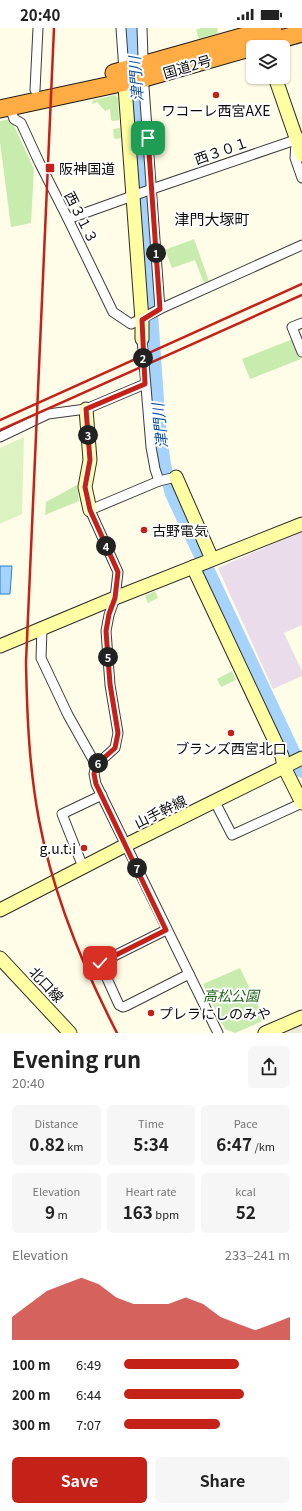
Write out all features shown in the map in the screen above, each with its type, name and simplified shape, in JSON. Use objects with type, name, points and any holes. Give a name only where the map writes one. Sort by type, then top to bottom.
[{"type":"highway","name":"国道2号","points":[[3,104],[134,74],[263,36],[302,33]]},
{"type":"highway","name":"国道2号","points":[[3,104],[35,90],[134,74]]},
{"type":"street","points":[[35,90],[38,28]]},
{"type":"street","points":[[120,28],[134,74],[151,189],[159,309]]},
{"type":"street","points":[[142,28],[134,74],[135,195],[144,319],[142,339],[144,374],[151,447],[159,481]]},
{"type":"street","points":[[278,84],[300,141],[302,155]]},
{"type":"street","name":"西３１３","points":[[3,104],[14,119],[21,123],[113,312],[131,324],[144,319]]},
{"type":"street","points":[[300,141],[295,158],[302,178]]},
{"type":"street","name":"西３０１","points":[[68,219],[151,189],[300,141]]},
{"type":"street","points":[[144,319],[159,309],[302,245]]},
{"type":"street","points":[[302,323],[292,327],[302,352]]},
{"type":"street","points":[[0,437],[48,414],[86,409],[145,384]]},
{"type":"street","points":[[86,409],[90,460],[85,487],[90,510],[118,572],[115,598],[109,614],[106,631],[110,684],[118,733],[115,748],[96,765],[94,774],[96,784],[166,930],[218,1033]]},
{"type":"street","points":[[90,510],[159,481],[176,477],[203,563],[282,756],[293,763],[302,803],[232,835],[215,802]]},
{"type":"street","points":[[0,646],[115,598],[302,524]]},
{"type":"street","points":[[42,629],[41,658],[68,715],[96,765]]},
{"type":"street","name":"山手幹線","points":[[0,910],[126,845],[293,763]]},
{"type":"street","points":[[83,867],[62,814],[102,795]]},
{"type":"street","points":[[166,930],[100,963],[119,1005],[123,1007],[126,1006],[189,974]]},
{"type":"street","name":"北口線","points":[[0,958],[70,1033]]},
{"type":"street","points":[[265,1033],[302,1017]]},
{"type":"shaded area","points":[[302,531],[302,625],[284,633],[302,671],[302,676],[273,689],[218,568]]},
{"type":"shaded area","points":[[302,1025],[301,1033],[284,1033]]},
{"type":"green space","points":[[201,28],[217,28],[218,33],[199,39],[196,30]]},
{"type":"green space","points":[[115,95],[118,98],[119,120],[113,121],[111,120],[110,109],[105,111],[97,102],[92,104],[93,100]]},
{"type":"green space","points":[[11,119],[34,169],[31,223],[11,227],[0,142],[0,121]]},
{"type":"green space","points":[[120,128],[121,138],[115,139],[113,129]]},
{"type":"green space","points":[[194,239],[209,281],[204,283],[195,260],[172,268],[165,250]]},
{"type":"green space","points":[[293,339],[301,359],[250,379],[242,359]]},
{"type":"green space","points":[[24,437],[22,514],[0,524],[0,448]]},
{"type":"green space","points":[[77,485],[79,501],[45,515],[46,502]]},
{"type":"green space","points":[[155,591],[158,598],[148,603],[145,596]]},
{"type":"green space","points":[[232,671],[236,680],[221,687],[217,679]]},
{"type":"green space","name":"高松公園","points":[[240,968],[265,1020],[235,1033],[225,1029],[203,984]]},
{"type":"water","points":[[0,566],[12,566],[10,594],[0,594]]},
{"type":"waterway","name":"津門川","points":[[131,28],[159,428],[164,465],[172,494],[302,771]]},
{"type":"railway","points":[[54,28],[26,662],[29,741],[39,820],[52,875],[70,929],[92,982],[117,1033]]},
{"type":"railway","points":[[0,420],[302,284]]},
{"type":"railway","points":[[0,430],[302,295]]},
{"type":"place","name":"ワコーレ西宮AXE","points":[[216,95]]},
{"type":"place","name":"阪神国道","points":[[50,168]]},
{"type":"place","name":"古野電気","points":[[144,530]]},
{"type":"place","name":"ブランズ西宮北口","points":[[231,733]]},
{"type":"place","name":"g.u.t.i","points":[[84,848]]},
{"type":"place","name":"プレラにしのみや","points":[[151,1013]]},
{"type":"district","name":"津門大塚町","points":[[212,218]]},
{"type":"route","points":[[100,963],[166,930],[96,784],[94,774],[96,765],[115,748],[118,733],[110,684],[106,631],[109,614],[115,598],[118,572],[90,510],[85,487],[90,460],[86,409],[145,384],[142,320],[160,309],[148,138]]}]
